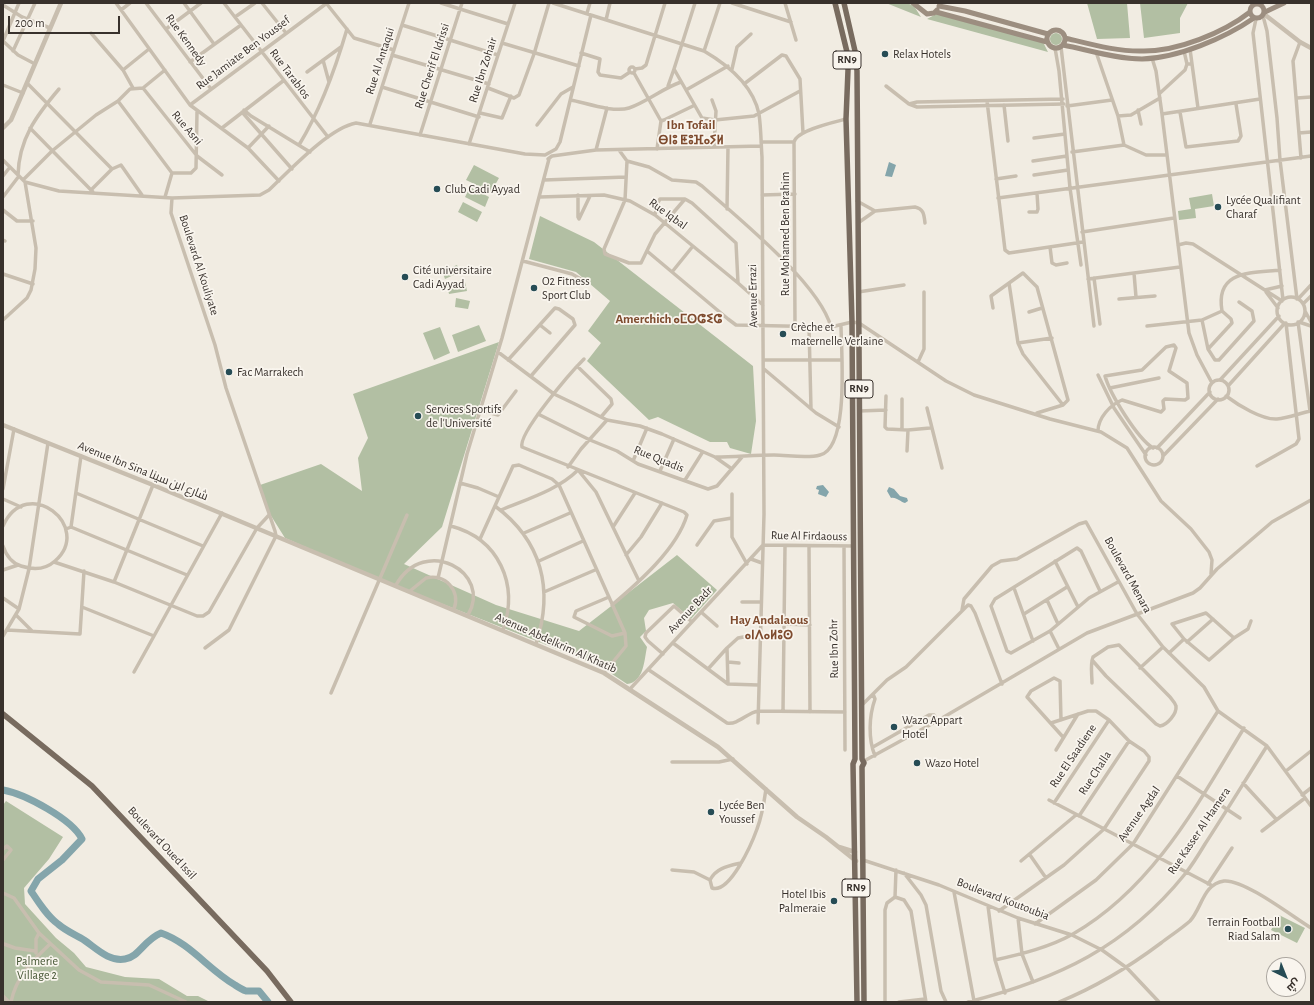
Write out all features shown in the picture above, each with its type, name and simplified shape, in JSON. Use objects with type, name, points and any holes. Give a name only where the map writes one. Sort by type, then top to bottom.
[{"type":"main road","name":"RN9","points":[[835,3],[846,52],[848,70],[846,119],[852,322],[854,546],[860,760],[862,768],[864,1002]]},
{"type":"main road","name":"RN9","points":[[844,3],[855,51],[856,71],[862,705],[860,760]]},
{"type":"main road","points":[[913,3],[928,14],[936,12],[1047,42],[1054,48],[1062,46],[1134,58],[1152,58],[1190,49],[1238,28],[1284,3]]},
{"type":"main road","points":[[921,3],[922,10]]},
{"type":"main road","points":[[936,12],[938,4],[1048,34]]},
{"type":"main road","points":[[1065,38],[1128,50],[1151,51],[1200,39],[1226,27],[1250,12],[1251,8],[1259,4],[1264,14]]},
{"type":"main road","points":[[1250,12],[1255,18]]},
{"type":"main road","points":[[1047,42],[1048,34],[1053,30],[1058,30],[1063,33],[1065,38],[1062,46]]},
{"type":"main road","name":"Boulevard Oued Issil","points":[[3,714],[92,786],[267,971],[291,1002]]},
{"type":"main road","name":"RN9","points":[[857,1002],[855,767],[853,764],[860,760]]},
{"type":"main road","points":[[855,767],[858,769],[862,768]]},
{"type":"street","points":[[19,3],[3,41],[13,51],[35,64]]},
{"type":"street","points":[[13,51],[35,3]]},
{"type":"street","points":[[3,128],[11,120],[61,3]]},
{"type":"street","points":[[116,3],[190,105],[197,112],[222,128],[248,148],[279,180]]},
{"type":"street","points":[[121,10],[130,3]]},
{"type":"street","name":"Rue Kennedy","points":[[146,3],[210,90]]},
{"type":"street","points":[[184,3],[214,44]]},
{"type":"street","points":[[166,29],[201,3]]},
{"type":"street","name":"Rue Tarablos","points":[[224,3],[314,121],[328,137]]},
{"type":"street","points":[[235,17],[255,3]]},
{"type":"street","points":[[262,3],[286,33]]},
{"type":"street","points":[[326,3],[354,38],[394,50]]},
{"type":"street","name":"Rue Jamiate Ben Youssef","points":[[190,105],[326,3]]},
{"type":"street","name":"Rue Al Antaqui","points":[[370,124],[409,3]]},
{"type":"street","points":[[441,3],[508,24]]},
{"type":"street","name":"Rue Cherif El Idrissi","points":[[420,135],[462,3]]},
{"type":"street","name":"Rue Ibn Zohair","points":[[469,144],[515,3]]},
{"type":"street","points":[[392,55],[489,86],[516,98],[519,95],[534,54],[549,3]]},
{"type":"street","name":"Avenue Errazi","points":[[553,3],[704,51],[732,70],[744,84],[754,101],[759,114],[761,144],[764,369],[763,545],[760,602],[758,723]]},
{"type":"street","points":[[438,578],[460,483],[498,352],[549,159],[559,145],[571,100],[582,53],[590,3]]},
{"type":"street","points":[[606,20],[610,3]]},
{"type":"street","points":[[582,53],[600,59],[598,72],[600,75],[621,78],[642,68],[646,65],[665,3]]},
{"type":"street","points":[[668,86],[683,44],[695,3]]},
{"type":"street","points":[[704,51],[720,3]]},
{"type":"street","points":[[732,3],[791,22]]},
{"type":"street","points":[[785,3],[796,40]]},
{"type":"street","points":[[3,4],[15,13],[50,28]]},
{"type":"street","points":[[1264,14],[1300,42],[1311,48]]},
{"type":"street","points":[[1264,14],[1277,118],[1280,160],[1298,299],[1303,304],[1311,322]]},
{"type":"street","points":[[1255,18],[1253,33],[1283,301]]},
{"type":"street","points":[[190,62],[241,25]]},
{"type":"street","points":[[402,25],[498,55]]},
{"type":"street","points":[[300,145],[314,121],[330,83],[347,30]]},
{"type":"street","points":[[91,33],[122,70],[132,88]]},
{"type":"street","points":[[732,70],[739,43],[751,34]]},
{"type":"street","points":[[1300,42],[1293,61],[1301,158]]},
{"type":"street","points":[[502,43],[534,54],[579,66]]},
{"type":"street","points":[[307,72],[342,46]]},
{"type":"street","points":[[1062,46],[1068,170],[1081,265]]},
{"type":"street","points":[[1054,48],[1073,152],[1094,326]]},
{"type":"street","points":[[122,70],[149,49]]},
{"type":"street","points":[[1190,49],[1198,108]]},
{"type":"street","points":[[1118,116],[1131,115],[1160,96],[1185,70],[1186,64],[1184,51]]},
{"type":"street","points":[[1096,52],[1118,116],[1124,145]]},
{"type":"street","points":[[744,84],[784,55],[799,76],[803,133]]},
{"type":"street","points":[[1146,455],[1149,450],[1155,448],[1210,392],[1212,383],[1192,345],[1168,175],[1160,96],[1156,71],[1152,58]]},
{"type":"street","points":[[323,60],[330,83]]},
{"type":"street","points":[[1186,64],[1192,64]]},
{"type":"street","points":[[686,90],[728,66]]},
{"type":"street","points":[[674,69],[693,106],[702,118],[716,120],[745,118],[759,114],[800,91]]},
{"type":"street","points":[[24,181],[52,151],[74,131],[96,114],[118,101],[132,88],[142,88],[165,70]]},
{"type":"street","points":[[633,71],[647,99],[661,121],[657,149]]},
{"type":"street","points":[[222,128],[283,81]]},
{"type":"street","points":[[571,100],[606,108],[629,108],[668,86],[681,82]]},
{"type":"street","points":[[27,84],[112,169]]},
{"type":"street","points":[[3,85],[23,93]]},
{"type":"street","points":[[886,86],[909,104],[916,102],[1065,103]]},
{"type":"street","points":[[382,87],[479,115],[502,118],[511,96]]},
{"type":"street","points":[[537,124],[561,94],[573,87]]},
{"type":"street","name":"Rue Asni","points":[[142,88],[197,156],[222,175]]},
{"type":"street","points":[[3,197],[18,176],[22,144],[30,128],[46,104],[60,89]]},
{"type":"street","points":[[1296,98],[1311,97]]},
{"type":"street","points":[[1162,114],[1236,104],[1260,99]]},
{"type":"street","points":[[712,100],[716,108],[714,147]]},
{"type":"street","points":[[987,103],[1004,105],[1112,100]]},
{"type":"street","points":[[118,101],[172,173]]},
{"type":"street","points":[[987,103],[1004,247],[1006,251],[1009,253],[1083,242]]},
{"type":"street","points":[[1180,112],[1186,147],[1238,141],[1240,137],[1236,104]]},
{"type":"street","points":[[1004,105],[1008,141]]},
{"type":"street","points":[[661,121],[693,106]]},
{"type":"street","points":[[596,150],[606,108]]},
{"type":"street","points":[[1138,110],[1141,124]]},
{"type":"street","points":[[243,111],[310,152]]},
{"type":"street","points":[[243,111],[292,169]]},
{"type":"street","points":[[172,173],[193,172],[196,168],[197,112]]},
{"type":"street","points":[[549,159],[545,155],[548,152],[552,154],[596,150],[728,147],[794,142],[796,138],[803,133],[846,119]]},
{"type":"street","name":"Boulevard Al Kouliyate","points":[[276,536],[275,528],[269,515],[226,388],[215,345],[171,213],[172,198],[260,195],[328,137],[339,129],[350,124],[370,124],[469,144],[545,155]]},
{"type":"street","points":[[248,148],[269,126]]},
{"type":"street","points":[[30,128],[92,191]]},
{"type":"street","points":[[1299,133],[1311,132]]},
{"type":"street","points":[[1034,138],[1066,134]]},
{"type":"street","name":"Rue Mohamed Ben Brahim","points":[[794,142],[796,275],[795,325]]},
{"type":"street","points":[[1033,161],[1073,152],[1124,145],[1146,155],[1166,156]]},
{"type":"street","points":[[727,209],[728,147]]},
{"type":"street","points":[[620,150],[627,162],[625,200],[604,252],[609,257],[629,263],[641,263],[655,234],[685,199]]},
{"type":"street","points":[[998,198],[1311,156]]},
{"type":"street","points":[[3,162],[24,181],[59,191],[92,191],[172,198]]},
{"type":"street","points":[[627,162],[649,168],[672,180],[699,183],[762,241],[796,275],[825,309],[831,327]]},
{"type":"street","points":[[92,191],[112,169],[119,165],[123,167],[142,195]]},
{"type":"street","points":[[3,176],[10,167]]},
{"type":"street","points":[[1034,175],[1068,170]]},
{"type":"street","points":[[165,198],[172,173]]},
{"type":"street","points":[[996,179],[1016,176]]},
{"type":"street","points":[[544,180],[626,177]]},
{"type":"street","points":[[3,320],[27,298],[33,284],[36,248],[33,221],[24,181]]},
{"type":"street","points":[[1029,212],[1037,212],[1037,192]]},
{"type":"street","points":[[762,195],[795,194]]},
{"type":"street","points":[[578,195],[579,219],[590,196]]},
{"type":"street","name":"Rue Iqbal","points":[[540,197],[609,195],[625,200],[655,215],[763,305]]},
{"type":"street","points":[[655,215],[657,204],[660,199],[685,199],[692,203],[736,243],[738,283]]},
{"type":"street","points":[[857,201],[875,211]]},
{"type":"street","points":[[858,223],[875,211],[918,208],[924,213],[925,223]]},
{"type":"street","points":[[3,210],[17,221],[33,221]]},
{"type":"street","points":[[1082,232],[1174,218]]},
{"type":"street","points":[[1178,245],[1186,243],[1193,244],[1283,301]]},
{"type":"street","points":[[672,272],[694,246]]},
{"type":"street","points":[[1050,247],[1053,265],[1067,263]]},
{"type":"street","points":[[647,251],[734,323],[763,326],[795,325],[831,327],[852,322],[858,323],[946,381],[974,395],[1036,413],[1050,419],[1098,431],[1127,448],[1161,501],[1191,529],[1209,552],[1212,560],[1211,574]]},
{"type":"street","points":[[523,260],[572,274],[586,282]]},
{"type":"street","points":[[1088,278],[1134,274],[1180,267]]},
{"type":"street","points":[[1208,349],[1232,323],[1231,319],[1222,311],[1222,292],[1232,278],[1239,274],[1280,270]]},
{"type":"street","points":[[992,308],[990,298],[1025,273],[1037,287],[1068,396],[1068,402],[1063,405],[1036,413]]},
{"type":"street","points":[[3,274],[33,284]]},
{"type":"street","points":[[1134,274],[1136,297]]},
{"type":"street","points":[[3,280],[7,276]]},
{"type":"street","points":[[1094,278],[1100,324]]},
{"type":"street","points":[[1009,283],[1018,343],[1023,354],[1063,405]]},
{"type":"street","points":[[858,292],[904,285]]},
{"type":"street","points":[[1298,299],[1311,285]]},
{"type":"street","points":[[1265,291],[1282,286]]},
{"type":"street","points":[[1265,291],[1278,309],[1279,316],[1286,323],[1292,325],[1299,322],[1311,326]]},
{"type":"street","points":[[918,362],[924,349],[924,292]]},
{"type":"street","points":[[1119,300],[1155,296]]},
{"type":"street","points":[[1303,304],[1311,296]]},
{"type":"street","points":[[1278,309],[1283,301],[1290,298],[1298,299]]},
{"type":"street","points":[[1202,320],[1208,349],[1216,360],[1219,360],[1254,323],[1254,313],[1239,302]]},
{"type":"street","points":[[508,360],[555,308],[559,309],[573,319],[575,323],[531,376]]},
{"type":"street","points":[[1029,312],[1042,308]]},
{"type":"street","points":[[1148,326],[1202,320],[1222,311]]},
{"type":"street","points":[[1226,396],[1235,404],[1261,416],[1277,419],[1310,411],[1299,322],[1305,311]]},
{"type":"street","points":[[1212,383],[1220,380],[1279,316]]},
{"type":"street","points":[[1148,463],[1154,465],[1161,462],[1163,456],[1218,399],[1226,396],[1229,390],[1228,386],[1286,323]]},
{"type":"street","points":[[1257,466],[1298,443],[1300,437],[1286,323]]},
{"type":"street","points":[[540,325],[550,334]]},
{"type":"street","points":[[714,457],[820,455],[833,442],[839,427],[841,407],[841,325]]},
{"type":"street","points":[[809,326],[811,409]]},
{"type":"street","points":[[1018,343],[1052,338]]},
{"type":"street","points":[[1098,431],[1098,424],[1102,417],[1113,405],[1117,402],[1122,400],[1161,412],[1164,409],[1163,401],[1165,398],[1184,400],[1188,398],[1187,382],[1168,371],[1176,350],[1175,346],[1169,345],[1142,370],[1106,374],[1105,377],[1117,402],[1138,432],[1155,448],[1162,452],[1163,456]]},
{"type":"street","points":[[498,352],[554,394],[607,420],[647,428],[674,439],[702,453],[714,457],[732,469]]},
{"type":"street","points":[[584,359],[538,414],[526,433],[521,444],[522,447],[568,467],[684,512],[686,517],[663,555],[639,581],[612,605]]},
{"type":"street","points":[[763,360],[841,360]]},
{"type":"street","points":[[577,366],[611,399],[612,404],[601,417]]},
{"type":"street","points":[[764,369],[811,409],[839,427]]},
{"type":"street","points":[[1098,375],[1113,405],[1146,455],[1148,463]]},
{"type":"street","points":[[1110,388],[1159,378]]},
{"type":"street","points":[[1220,380],[1228,386]]},
{"type":"street","points":[[480,410],[498,415],[516,391]]},
{"type":"street","points":[[1210,392],[1212,396],[1218,399]]},
{"type":"street","points":[[886,396],[885,427],[887,429],[908,430],[930,428]]},
{"type":"street","points":[[902,399],[902,430]]},
{"type":"street","points":[[927,408],[930,428],[942,468]]},
{"type":"street","points":[[859,412],[886,410]]},
{"type":"street","name":"Rue Quadis","points":[[538,414],[590,440],[617,451],[633,461],[712,489],[717,486],[742,457]]},
{"type":"street","points":[[568,467],[607,420]]},
{"type":"street","name":"Avenue Ibn Sina شارع ابن سينا","points":[[3,425],[276,536]]},
{"type":"street","points":[[633,461],[647,428]]},
{"type":"street","points":[[3,489],[5,464],[14,429]]},
{"type":"street","points":[[907,451],[908,430]]},
{"type":"street","points":[[660,471],[674,439]]},
{"type":"street","points":[[3,636],[19,610],[29,569],[48,443]]},
{"type":"street","points":[[685,480],[702,453]]},
{"type":"street","points":[[70,527],[81,456]]},
{"type":"street","points":[[1140,468],[1148,463]]},
{"type":"street","points":[[480,539],[512,468],[516,465],[552,480],[559,485],[595,570],[609,597],[624,633],[626,646],[604,672]]},
{"type":"street","points":[[501,510],[559,485],[578,470]]},
{"type":"street","points":[[578,470],[596,492],[639,581]]},
{"type":"street","points":[[460,483],[478,488],[499,497]]},
{"type":"street","points":[[114,582],[153,485]]},
{"type":"street","points":[[76,493],[204,546]]},
{"type":"street","points":[[613,527],[635,493]]},
{"type":"street","points":[[732,494],[732,537],[747,564]]},
{"type":"street","points":[[3,499],[21,506],[38,504],[48,507],[56,512],[66,529],[65,547],[54,562],[42,568],[29,569],[18,565],[9,558],[3,546]]},
{"type":"street","points":[[860,760],[875,756],[1002,684],[1087,633],[1193,593],[1200,588],[1211,574],[1272,522],[1311,500]]},
{"type":"street","points":[[626,555],[642,537],[662,503]]},
{"type":"street","points":[[3,526],[13,512],[21,506]]},
{"type":"street","points":[[495,506],[501,510],[524,534],[539,562],[544,592],[543,621],[536,644]]},
{"type":"street","points":[[134,672],[222,513]]},
{"type":"street","points":[[524,534],[570,513]]},
{"type":"street","points":[[54,562],[114,582],[197,616],[207,614],[257,528],[269,515]]},
{"type":"street","points":[[331,693],[407,515]]},
{"type":"street","points":[[697,545],[714,521],[732,518]]},
{"type":"street","name":"Boulevard Menara","points":[[962,610],[964,599],[992,566],[1001,561],[1020,558],[1030,550],[1084,522],[1090,526],[1118,582],[1137,614],[1163,647],[1204,687],[1218,711],[1244,728],[1267,746],[1311,806]]},
{"type":"street","points":[[451,526],[465,530],[480,539],[495,556],[506,579],[509,600],[503,630]]},
{"type":"street","points":[[66,529],[70,527],[187,575]]},
{"type":"street","points":[[205,648],[229,630],[276,536]]},
{"type":"street","name":"Avenue Abdelkrim Al Khatib","points":[[276,536],[604,672],[704,737],[733,759],[797,817],[856,861]]},
{"type":"street","points":[[539,562],[583,541]]},
{"type":"street","name":"Rue Al Firdaouss","points":[[763,545],[854,546]]},
{"type":"street","name":"Avenue Badr","points":[[630,689],[763,545]]},
{"type":"street","points":[[783,711],[785,546]]},
{"type":"street","points":[[809,546],[810,712]]},
{"type":"street","name":"Rue Ibn Zohr","points":[[844,547],[845,750]]},
{"type":"street","points":[[1100,591],[1080,549],[1074,549],[991,604],[1000,632],[1010,653],[1050,631],[1078,607],[1100,591],[1118,582]]},
{"type":"street","points":[[751,559],[762,563]]},
{"type":"street","points":[[396,585],[404,573],[414,565],[428,561],[442,561],[458,569],[470,582],[474,598],[468,615]]},
{"type":"street","points":[[1055,561],[1078,607]]},
{"type":"street","points":[[3,570],[18,565]]},
{"type":"street","points":[[544,592],[595,570]]},
{"type":"street","points":[[7,630],[79,634],[84,571]]},
{"type":"street","points":[[410,591],[423,579],[429,577],[438,578],[446,582],[453,589],[456,598],[454,609]]},
{"type":"street","points":[[1024,614],[1067,587]]},
{"type":"street","points":[[1014,588],[1033,641]]},
{"type":"street","points":[[609,597],[576,611],[574,617],[612,636],[624,633]]},
{"type":"street","points":[[3,598],[19,610]]},
{"type":"street","points":[[1047,600],[1058,624]]},
{"type":"street","points":[[742,602],[760,602]]},
{"type":"street","points":[[862,705],[887,680],[906,667],[968,605],[973,608],[1002,684]]},
{"type":"street","points":[[663,654],[646,639],[645,635],[674,606],[692,622]]},
{"type":"street","points":[[82,607],[154,636]]},
{"type":"street","points":[[701,612],[716,626]]},
{"type":"street","points":[[1234,638],[1203,612],[1173,623],[1173,627],[1184,639],[1209,660],[1234,638],[1248,629],[1251,621]]},
{"type":"street","points":[[16,616],[32,631]]},
{"type":"street","points":[[1187,642],[1213,619]]},
{"type":"street","points":[[760,623],[810,625]]},
{"type":"street","points":[[1050,631],[1059,649]]},
{"type":"street","points":[[708,669],[727,648],[741,637],[760,634]]},
{"type":"street","points":[[1169,653],[1184,639]]},
{"type":"street","points":[[673,643],[728,684],[758,685]]},
{"type":"street","points":[[1092,660],[1106,676],[1156,724],[1164,726],[1176,709],[1175,703],[1117,645],[1096,654],[1092,660],[1092,683]]},
{"type":"street","points":[[1140,668],[1163,647]]},
{"type":"street","points":[[727,648],[728,684]]},
{"type":"street","points":[[728,662],[739,663]]},
{"type":"street","points":[[649,670],[723,721],[734,723],[747,715],[758,711],[845,712]]},
{"type":"street","points":[[1061,720],[1060,681],[1054,678],[1031,691],[1027,695],[1030,702],[1063,737]]},
{"type":"street","points":[[873,694],[875,699],[871,721],[875,756]]},
{"type":"street","points":[[999,911],[1072,858],[1104,829],[1149,761],[1147,754],[1129,740],[1100,713],[1092,710],[1051,723]]},
{"type":"street","name":"Avenue Agdal","points":[[1035,924],[1096,880],[1132,844],[1218,711]]},
{"type":"street","points":[[1056,750],[1078,714]]},
{"type":"street","points":[[873,747],[929,715],[934,715],[937,721]]},
{"type":"street","name":"Rue El Saadiene","points":[[1054,803],[1109,720]]},
{"type":"street","points":[[995,960],[1022,954],[1072,935],[1112,907],[1160,859],[1244,728]]},
{"type":"street","name":"Rue Challa","points":[[1022,861],[1077,815],[1129,740]]},
{"type":"street","name":"Rue Kasser Al Hamera","points":[[968,1002],[1005,993],[1072,966],[1102,950],[1140,921],[1186,873],[1267,746]]},
{"type":"street","points":[[1286,771],[1311,751]]},
{"type":"street","points":[[672,762],[719,762],[733,759]]},
{"type":"street","points":[[1177,776],[1240,818]]},
{"type":"street","points":[[1244,783],[1276,819]]},
{"type":"street","points":[[1262,831],[1304,796],[1311,788]]},
{"type":"street","points":[[741,863],[723,868],[714,874],[710,880],[712,888],[716,889],[722,886],[741,863],[757,829],[766,789]]},
{"type":"street","points":[[1049,800],[1186,873],[1210,884],[1224,881],[1233,882],[1267,898],[1311,928]]},
{"type":"street","points":[[3,860],[10,852],[10,847],[5,846],[3,850],[7,854]]},
{"type":"street","name":"Avenue Abdelkrim Al Khatib","points":[[839,847],[855,852]]},
{"type":"street","points":[[1059,1002],[1102,982],[1127,968],[1189,921],[1232,848]]},
{"type":"street","points":[[1030,855],[1046,878]]},
{"type":"street","name":"Boulevard Koutoubia","points":[[862,860],[896,870],[1018,918],[1072,935],[1102,950],[1127,968],[1147,987],[1159,1002]]},
{"type":"street","points":[[672,870],[694,872],[710,880]]},
{"type":"street","points":[[895,897],[896,870]]},
{"type":"street","points":[[904,873],[921,894],[926,905],[941,991],[946,1002]]},
{"type":"street","points":[[954,892],[974,1001]]},
{"type":"street","points":[[3,893],[14,898],[39,933],[79,970],[101,982],[149,985],[186,1002]]},
{"type":"street","points":[[895,897],[904,900],[911,911],[925,1000],[899,1002]]},
{"type":"street","points":[[885,1002],[885,910],[888,902],[895,897]]},
{"type":"street","points":[[988,906],[995,960],[1005,993]]},
{"type":"street","points":[[1018,918],[1022,954],[1033,982]]},
{"type":"street","points":[[37,956],[35,951],[39,933]]},
{"type":"street","points":[[4,944],[15,948],[35,951]]},
{"type":"street","points":[[3,996],[10,1002],[15,985],[37,956],[50,944]]},
{"type":"green space","points":[[886,3],[907,3],[914,6],[921,17]]},
{"type":"green space","points":[[1087,3],[1127,3],[1130,38],[1097,39]]},
{"type":"green space","points":[[1140,3],[1188,3],[1180,18],[1180,33],[1144,38]]},
{"type":"green space","points":[[938,13],[1043,42],[1048,52],[927,19]]},
{"type":"green space","points":[[1054,33],[1058,33],[1062,39],[1058,45],[1054,45],[1050,41],[1050,37]]},
{"type":"green space","points":[[474,165],[499,178],[491,192],[466,180]]},
{"type":"green space","points":[[470,187],[489,197],[485,207],[465,197]]},
{"type":"green space","points":[[1212,194],[1214,206],[1195,209],[1196,218],[1179,220],[1178,211],[1191,209],[1189,198]]},
{"type":"green space","points":[[463,202],[482,212],[477,222],[458,212]]},
{"type":"green space","points":[[540,216],[594,242],[753,366],[756,421],[751,454],[730,448],[727,442],[710,442],[658,417],[649,420],[587,361],[601,343],[588,331],[610,301],[576,272],[529,259]]},
{"type":"green space","points":[[457,265],[460,272],[445,279],[442,271]]},
{"type":"green space","points":[[465,282],[467,291],[449,294],[447,285]]},
{"type":"green space","points":[[456,298],[470,301],[468,309],[455,307]]},
{"type":"green space","points":[[479,325],[486,341],[458,352],[452,335]]},
{"type":"green space","points":[[440,327],[450,353],[434,360],[423,333]]},
{"type":"green space","points":[[499,342],[442,527],[404,564],[496,605],[579,631],[677,555],[717,590],[691,619],[673,603],[649,610],[644,618],[646,631],[640,637],[647,647],[644,664],[640,675],[633,682],[627,684],[600,666],[379,579],[285,538],[268,511],[260,485],[321,464],[362,491],[358,458],[368,438],[353,394]]},
{"type":"green space","name":"Palmerie Village 2","points":[[6,801],[63,837],[49,859],[24,888],[25,904],[56,938],[74,953],[86,967],[125,977],[159,979],[187,996],[198,996],[210,1002],[3,1002],[3,805]]},
{"type":"green space","name":"Terrain Football Riad Salam","points":[[1279,915],[1305,928],[1297,943],[1271,930]]},
{"type":"water","points":[[889,162],[896,165],[892,177],[885,176]]},
{"type":"water","points":[[823,485],[829,492],[826,497],[818,494],[819,490],[816,489],[817,486]]},
{"type":"water","points":[[889,487],[894,489],[900,496],[907,498],[908,501],[905,503],[895,498],[891,498],[887,491]]},
{"type":"waterway","points":[[3,790],[12,792],[47,808],[69,823],[82,839],[62,860],[38,879],[31,891],[40,905],[54,921],[103,954],[119,959],[130,958],[150,940],[161,933],[181,943],[239,988],[246,991],[259,991],[268,1002]]},
{"type":"place","name":"Relax Hotels","points":[[885,54]]},
{"type":"place","name":"Club Cadi Ayyad","points":[[437,189]]},
{"type":"place","name":"Lycée Qualifiant Charaf","points":[[1218,207]]},
{"type":"place","name":"Cité universitaire Cadi Ayyad","points":[[405,277]]},
{"type":"place","name":"O2 Fitness Sport Club","points":[[534,288]]},
{"type":"place","name":"Crèche et maternelle Verlaine","points":[[783,334]]},
{"type":"place","name":"Fac Marrakech","points":[[229,372]]},
{"type":"place","name":"Services Sportifs de l'Université","points":[[418,416]]},
{"type":"place","name":"Wazo Appart Hotel","points":[[894,727]]},
{"type":"place","name":"Wazo Hotel","points":[[917,763]]},
{"type":"place","name":"Lycée Ben Youssef","points":[[711,812]]},
{"type":"place","name":"Hotel Ibis Palmeraie","points":[[834,901]]},
{"type":"place","name":"Terrain Football Riad Salam","points":[[1288,929]]},
{"type":"district","name":"Ibn Tofail ⴱⵏⵓ ⵟⵓⴼⴰⵢⵍ","points":[[691,132]]},
{"type":"district","name":"Amerchich ⴰⵎⵔⵛⵉⵛ","points":[[669,319]]},
{"type":"district","name":"Hay Andalaous ⴰⵏⴷⴰⵍⵓⵙ","points":[[769,628]]}]
